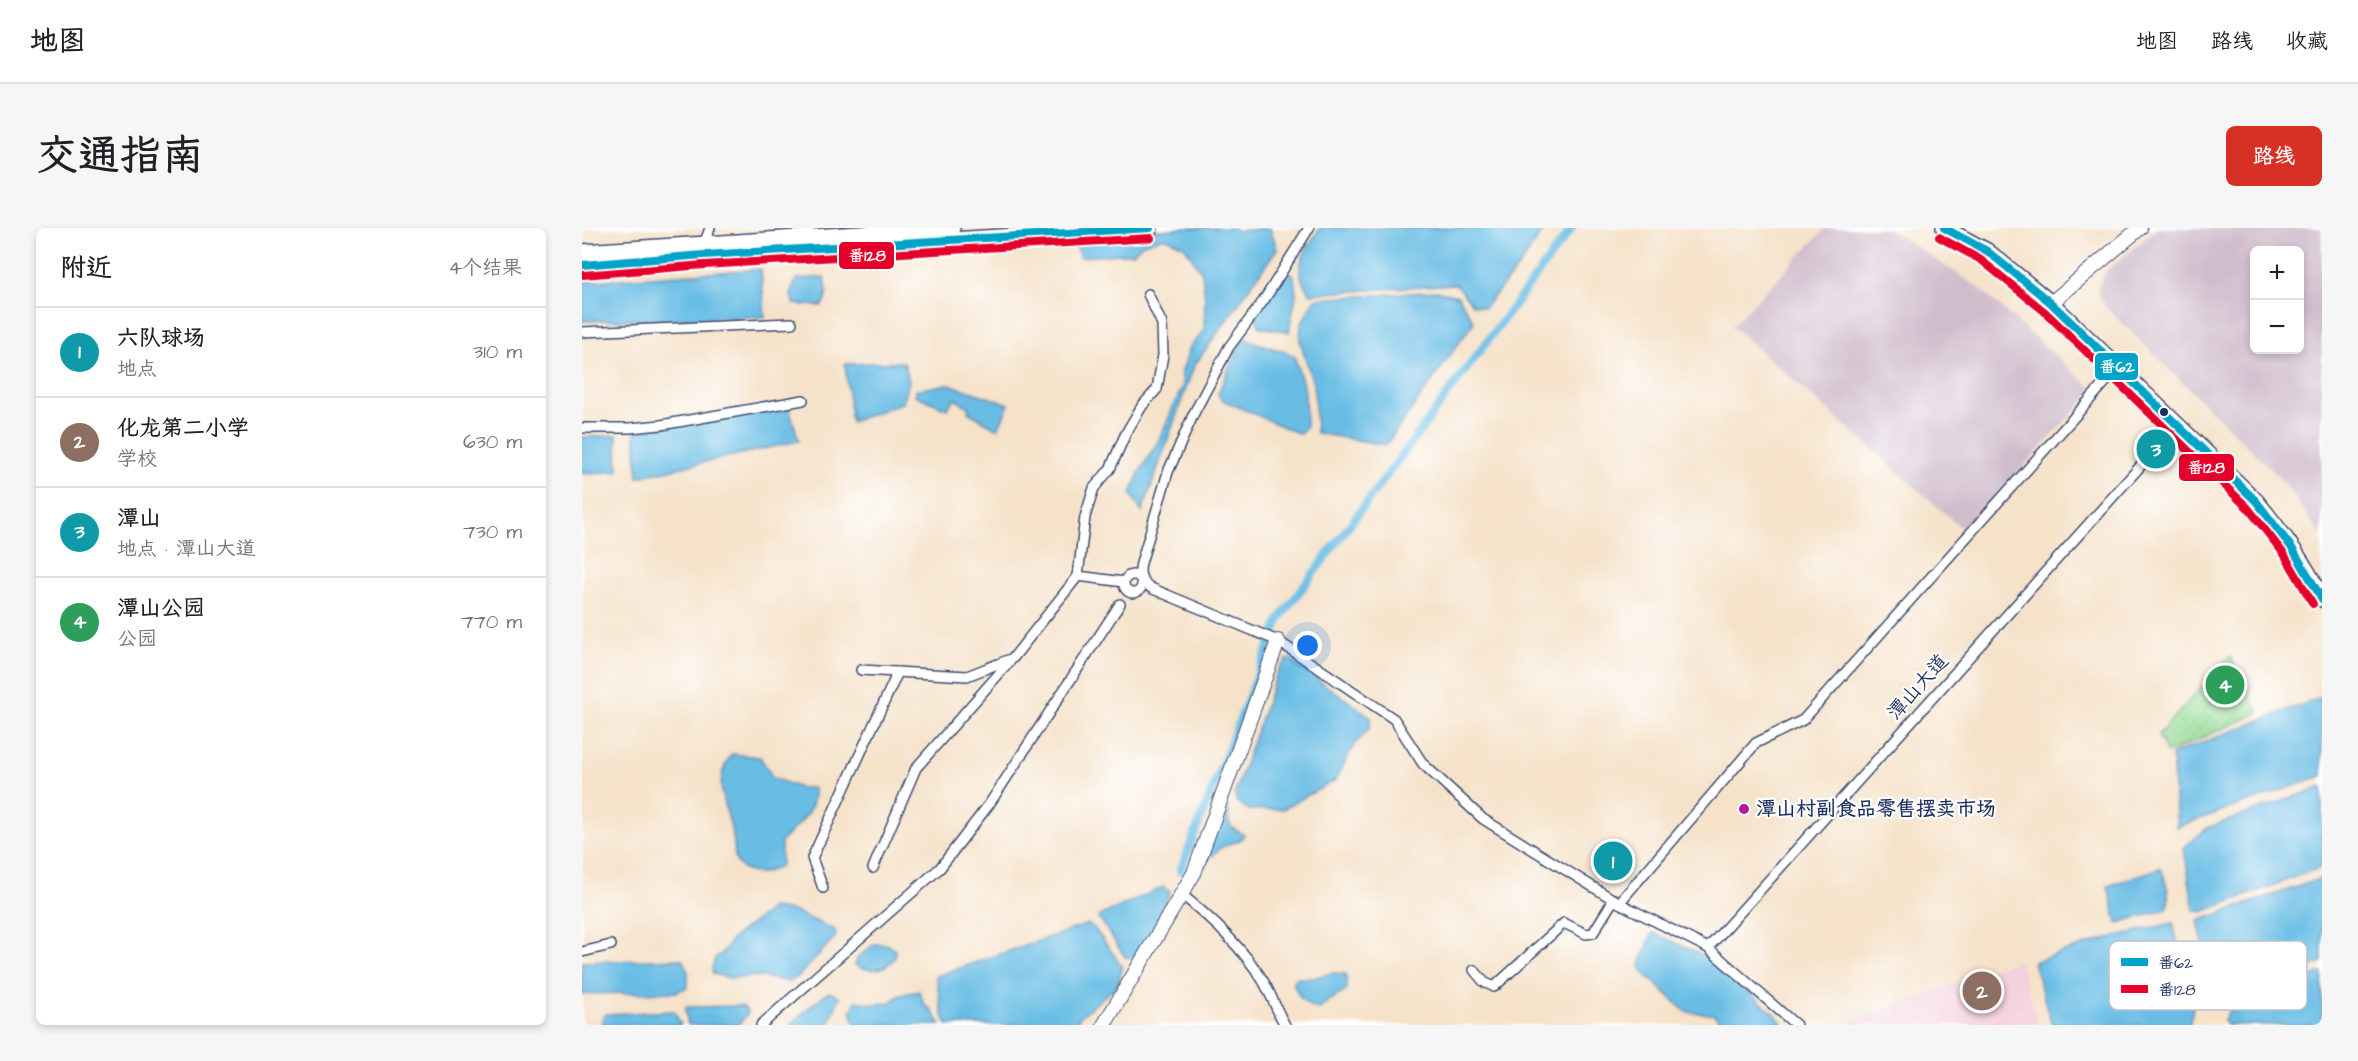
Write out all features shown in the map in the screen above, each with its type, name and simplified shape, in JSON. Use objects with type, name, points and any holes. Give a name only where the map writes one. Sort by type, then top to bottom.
[{"type":"main road","points":[[582,266],[703,249],[952,228]]},
{"type":"main road","points":[[582,252],[703,249],[1150,228]]},
{"type":"main road","points":[[1944,228],[1987,251],[2051,303],[2256,501],[2318,578],[2322,599]]},
{"type":"street","points":[[703,249],[710,228]]},
{"type":"street","points":[[761,1025],[940,868],[990,803],[1120,604],[1142,587],[1139,570],[1168,472],[1194,413],[1229,347],[1264,300],[1309,228]]},
{"type":"street","points":[[2051,303],[2140,228]]},
{"type":"street","points":[[873,868],[916,768],[1013,657],[1078,576],[1085,517],[1094,488],[1110,469],[1126,433],[1142,406],[1157,388],[1163,356],[1162,324],[1148,294]]},
{"type":"street","points":[[582,333],[792,323]]},
{"type":"street","points":[[1474,970],[1484,982],[1494,987],[1556,927],[1564,923],[1586,934],[1593,933],[1616,901],[1756,743],[1803,720],[2119,367]]},
{"type":"street","points":[[582,428],[630,428],[661,425],[803,400]]},
{"type":"street","name":"潭山大道","points":[[1708,948],[2178,426]]},
{"type":"street","points":[[1120,604],[1125,581],[1141,563]]},
{"type":"street","points":[[1078,576],[1125,581],[1138,576],[1153,589],[1278,641],[1394,719],[1423,764],[1483,819],[1616,901],[1708,948],[1796,1025]]},
{"type":"street","points":[[1125,581],[1129,592],[1153,589]]},
{"type":"street","points":[[1104,1025],[1194,873],[1278,641]]},
{"type":"street","points":[[861,670],[967,676],[1013,657]]},
{"type":"street","points":[[823,888],[812,858],[898,672]]},
{"type":"street","points":[[1181,894],[1221,929],[1262,979],[1285,1025]]},
{"type":"street","points":[[582,952],[611,945]]},
{"type":"shaded area","points":[[1826,228],[1887,228],[1978,287],[2094,390],[1965,531],[1732,326]]},
{"type":"shaded area","points":[[2158,228],[2322,228],[2322,536],[2283,481],[2106,307],[2097,291],[2105,272]]},
{"type":"shaded area","points":[[2019,960],[2039,1025],[1848,1025],[1850,1022]]},
{"type":"green space","points":[[2230,656],[2259,713],[2167,753],[2158,735]]},
{"type":"water","points":[[1183,228],[1233,228],[1238,231],[1270,228],[1277,249],[1194,366],[1142,512],[1131,494],[1139,473],[1159,440],[1183,385],[1181,374],[1190,347],[1204,331],[1205,298],[1202,273],[1185,247],[1165,237],[1143,244],[1133,253],[1080,257],[1073,238]]},
{"type":"water","points":[[1320,228],[1545,228],[1521,264],[1484,308],[1472,304],[1456,284],[1311,294],[1304,285],[1300,269],[1305,253]]},
{"type":"water","points":[[761,269],[765,317],[582,321],[582,282]]},
{"type":"water","points":[[1286,270],[1294,275],[1296,295],[1289,332],[1260,327],[1255,316]]},
{"type":"water","points":[[824,277],[826,296],[821,306],[793,304],[791,294],[796,279]]},
{"type":"water","points":[[1437,291],[1458,296],[1474,322],[1386,445],[1316,433],[1314,386],[1300,341],[1301,324],[1315,299]]},
{"type":"water","points":[[1242,338],[1294,355],[1305,391],[1306,427],[1300,434],[1222,400],[1218,394]]},
{"type":"water","points":[[904,362],[909,382],[902,403],[851,422],[845,364]]},
{"type":"water","points":[[948,384],[1009,404],[998,429],[968,412],[969,407],[954,399],[947,409],[915,395],[916,390]]},
{"type":"water","points":[[789,408],[799,441],[638,477],[635,431]]},
{"type":"water","points":[[617,435],[618,471],[582,474],[582,437]]},
{"type":"water","points":[[1288,659],[1371,717],[1369,729],[1354,745],[1336,780],[1284,809],[1249,810],[1237,802],[1236,790],[1278,670]]},
{"type":"water","points":[[2322,697],[2322,776],[2177,827],[2172,754]]},
{"type":"water","points":[[732,754],[760,757],[773,778],[800,788],[814,788],[814,797],[809,812],[781,842],[781,866],[770,871],[749,872],[736,860],[721,784],[724,768]]},
{"type":"water","points":[[2322,787],[2322,867],[2202,912],[2194,910],[2184,848],[2207,828]]},
{"type":"water","points":[[1229,811],[1229,823],[1244,835],[1240,840],[1222,847],[1206,861],[1220,816]]},
{"type":"water","points":[[2160,868],[2167,888],[2167,909],[2117,923],[2108,886]]},
{"type":"water","points":[[2322,878],[2322,962],[2307,968],[2307,941],[2203,941],[2198,921]]},
{"type":"water","points":[[1163,887],[1170,892],[1159,919],[1138,952],[1131,958],[1125,957],[1098,919],[1101,915]]},
{"type":"water","points":[[772,908],[793,911],[835,930],[836,936],[799,976],[790,982],[758,976],[731,978],[713,974],[715,958],[733,938]]},
{"type":"water","points":[[2173,923],[2177,941],[2109,941],[2109,1010],[2193,1010],[2189,1025],[2052,1025],[2033,962],[2108,938]]},
{"type":"water","points":[[1088,924],[1094,928],[1122,966],[1119,984],[1073,1025],[947,1025],[942,1012],[936,976]]},
{"type":"water","points":[[1654,933],[1708,958],[1776,1015],[1783,1025],[1724,1025],[1713,1014],[1686,1012],[1642,971],[1640,964]]},
{"type":"water","points":[[875,944],[887,944],[895,950],[896,956],[883,968],[873,970],[855,965],[857,958]]},
{"type":"water","points":[[682,959],[688,972],[688,987],[676,992],[582,994],[582,962]]},
{"type":"water","points":[[1332,973],[1346,974],[1347,990],[1320,1009],[1303,1000],[1293,983],[1296,978],[1313,978]]},
{"type":"water","points":[[2322,973],[2322,1025],[2226,1025],[2224,1020],[2229,1010],[2307,1010],[2307,979]]},
{"type":"water","points":[[919,991],[925,1006],[931,1009],[941,1025],[855,1025],[851,1011],[856,1001],[873,1004],[889,1003],[900,995]]},
{"type":"water","points":[[829,992],[840,997],[828,1025],[790,1025],[814,1003]]},
{"type":"water","points":[[687,1007],[744,1007],[748,1013],[738,1025],[688,1025],[685,1009]]},
{"type":"water","points":[[674,1011],[681,1025],[603,1025],[602,1020],[606,1014]]},
{"type":"waterway","points":[[1180,871],[1280,618],[1572,228]]},
{"type":"transit line","name":"番62","points":[[582,265],[703,255],[1150,228]]},
{"type":"transit line","name":"番62","points":[[1944,228],[1987,251],[2051,303],[2256,501],[2292,548],[2322,599]]},
{"type":"transit line","name":"番128","points":[[1939,237],[1981,260],[2044,311],[2248,508],[2284,554],[2313,604]]},
{"type":"transit line","name":"番128","points":[[583,275],[704,265],[1151,238]]},
{"type":"place","name":"潭山","points":[[2156,449]]},
{"type":"place","name":"潭山公园","points":[[2225,685]]},
{"type":"place","name":"潭山村副食品零售摆卖市场","points":[[1744,809]]},
{"type":"place","name":"六队球场","points":[[1613,861]]},
{"type":"place","name":"化龙第二小学","points":[[1982,991]]}]
